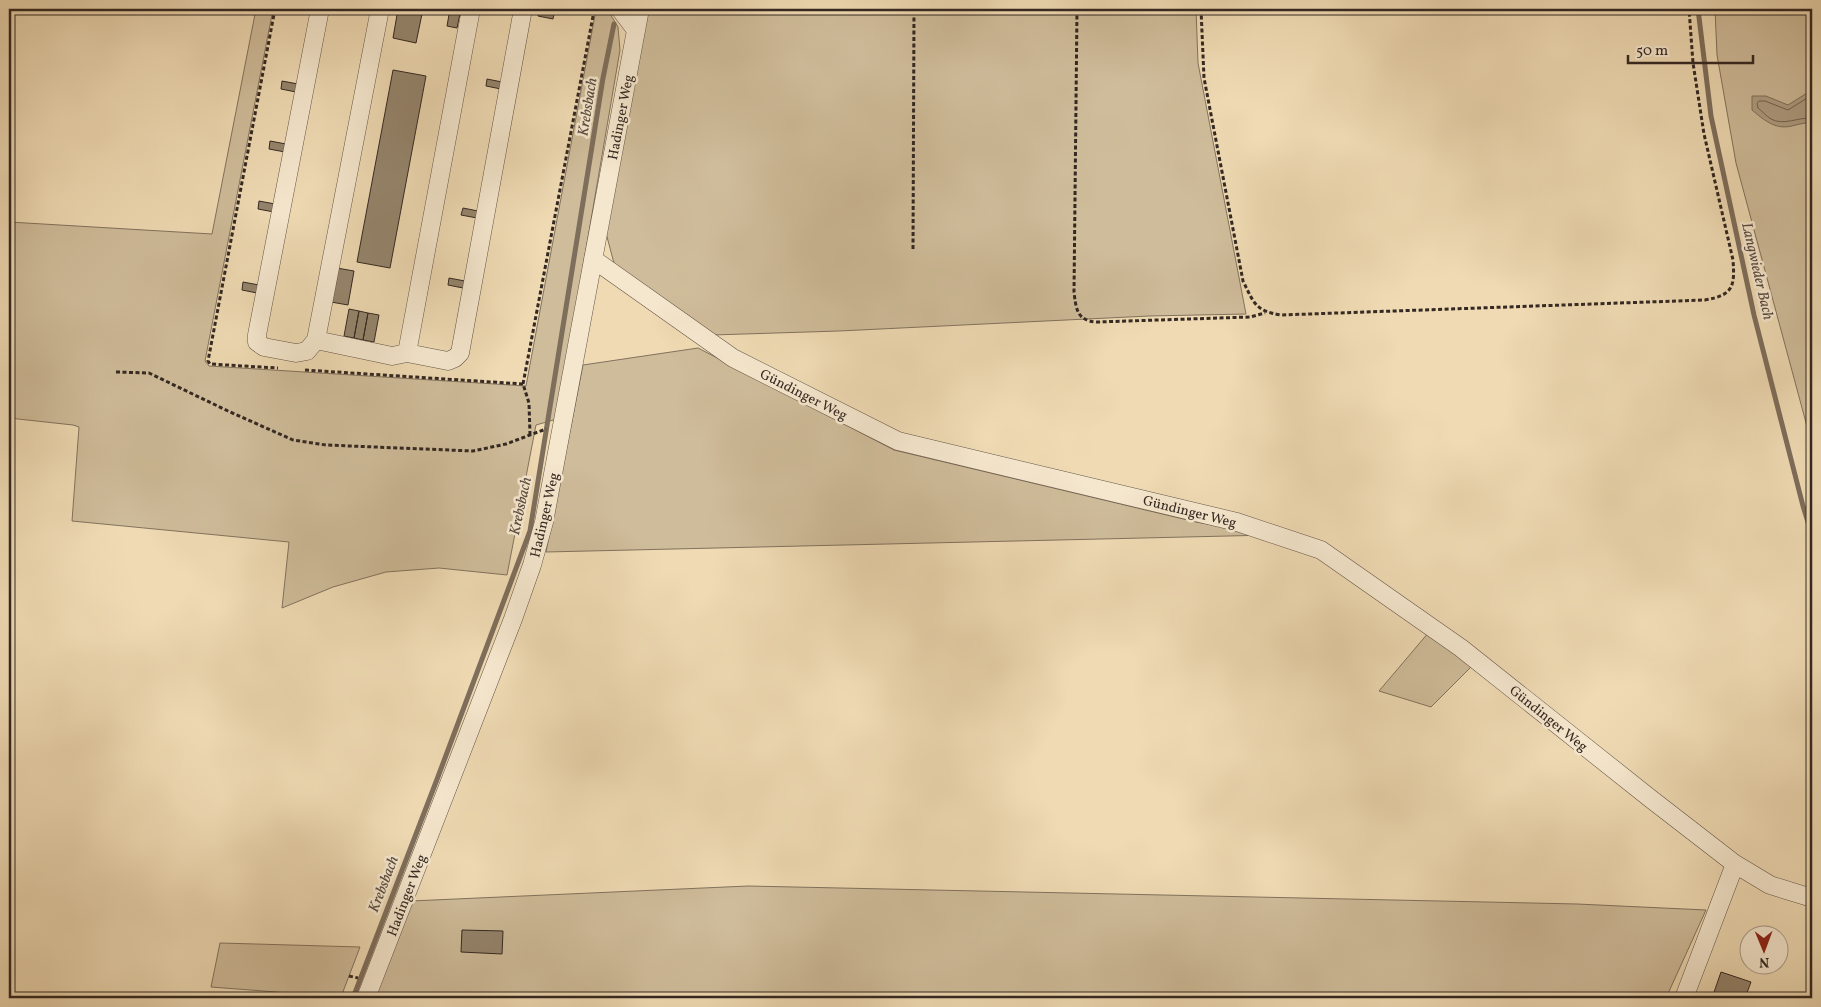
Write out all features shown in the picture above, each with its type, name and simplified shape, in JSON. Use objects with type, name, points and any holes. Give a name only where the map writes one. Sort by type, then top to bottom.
[{"type":"street","points":[[320,9],[257,335],[258,342],[264,347],[296,354],[307,350],[316,340],[380,9]]},
{"type":"street","points":[[407,353],[471,9]]},
{"type":"street","points":[[316,340],[392,356],[407,353],[448,361],[460,353],[522,9]]},
{"type":"street","points":[[620,9],[636,30]]},
{"type":"street","name":"Hadinger Weg","points":[[366,998],[513,619],[532,565],[544,522],[640,9]]},
{"type":"street","name":"Gündinger Weg","points":[[593,259],[733,358],[898,441],[1237,522],[1321,550],[1461,648],[1735,864],[1770,885],[1812,898]]},
{"type":"street","points":[[1684,998],[1735,864]]},
{"type":"path","points":[[275,9],[208,361],[210,364],[278,368]]},
{"type":"path","points":[[530,435],[529,403],[524,384],[594,11],[590,9]]},
{"type":"path","points":[[913,249],[914,9]]},
{"type":"path","points":[[1077,9],[1074,292],[1079,315],[1088,321],[1097,322],[1250,317],[1266,312]]},
{"type":"path","points":[[1201,9],[1204,78],[1243,281],[1256,306],[1266,312],[1291,315],[1705,300],[1720,297],[1730,290],[1735,280],[1733,260],[1704,134],[1693,62],[1689,9]]},
{"type":"path","points":[[298,370],[524,384]]},
{"type":"path","points":[[116,372],[148,373],[293,440],[326,445],[473,451],[506,444],[535,433]]},
{"type":"shaded area","points":[[256,9],[273,9],[205,361],[209,366],[526,386],[596,10],[594,9],[607,9],[618,27],[620,50],[557,419],[536,425],[507,575],[439,568],[386,572],[333,587],[282,608],[289,542],[72,521],[79,427],[9,418],[9,222],[212,234]]},
{"type":"shaded area","points":[[646,9],[1196,9],[1198,63],[1246,314],[1149,316],[839,331],[712,335],[615,267],[606,233]]},
{"type":"shaded area","points":[[1715,9],[1812,9],[1812,445],[1736,163],[1717,55]]},
{"type":"shaded area","points":[[698,348],[894,450],[1196,522],[1271,535],[546,552],[583,365]]},
{"type":"shaded area","points":[[1429,632],[1472,666],[1431,707],[1379,691]]},
{"type":"shaded area","points":[[748,886],[1577,904],[1706,910],[1666,998],[374,998],[411,901]]},
{"type":"shaded area","points":[[220,943],[360,947],[341,997],[211,987]]},
{"type":"water","points":[[1812,86],[1812,122],[1780,127],[1765,121],[1752,110],[1752,96],[1766,96],[1788,105],[1807,93]]},
{"type":"building","points":[[398,9],[423,9],[416,43],[393,38]]},
{"type":"building","points":[[450,9],[461,9],[457,28],[447,26]]},
{"type":"building","points":[[540,9],[555,9],[553,19],[538,16]]},
{"type":"building","points":[[393,70],[426,76],[390,268],[357,262]]},
{"type":"building","points":[[487,79],[502,82],[501,89],[486,86]]},
{"type":"building","points":[[282,81],[298,84],[296,92],[281,89]]},
{"type":"building","points":[[270,141],[286,144],[285,152],[269,149]]},
{"type":"building","points":[[259,201],[275,204],[274,212],[258,209]]},
{"type":"building","points":[[463,208],[478,211],[477,218],[461,215]]},
{"type":"building","points":[[337,268],[354,271],[348,305],[331,302]]},
{"type":"building","points":[[449,278],[465,281],[463,288],[448,285]]},
{"type":"building","points":[[243,282],[259,285],[257,293],[242,290]]},
{"type":"building","points":[[349,309],[359,311],[354,338],[344,336]]},
{"type":"building","points":[[359,311],[368,313],[363,340],[354,338]]},
{"type":"building","points":[[368,313],[379,315],[374,342],[363,340]]},
{"type":"building","points":[[462,930],[503,931],[502,954],[461,952]]},
{"type":"building","points":[[1721,972],[1751,982],[1745,998],[1712,998]]},
{"type":"waterway","name":"Langwieder Bach","points":[[1698,9],[1711,116],[1754,315],[1812,535]]},
{"type":"waterway","name":"Krebsbach","points":[[353,998],[530,531],[603,78],[614,24]]}]
